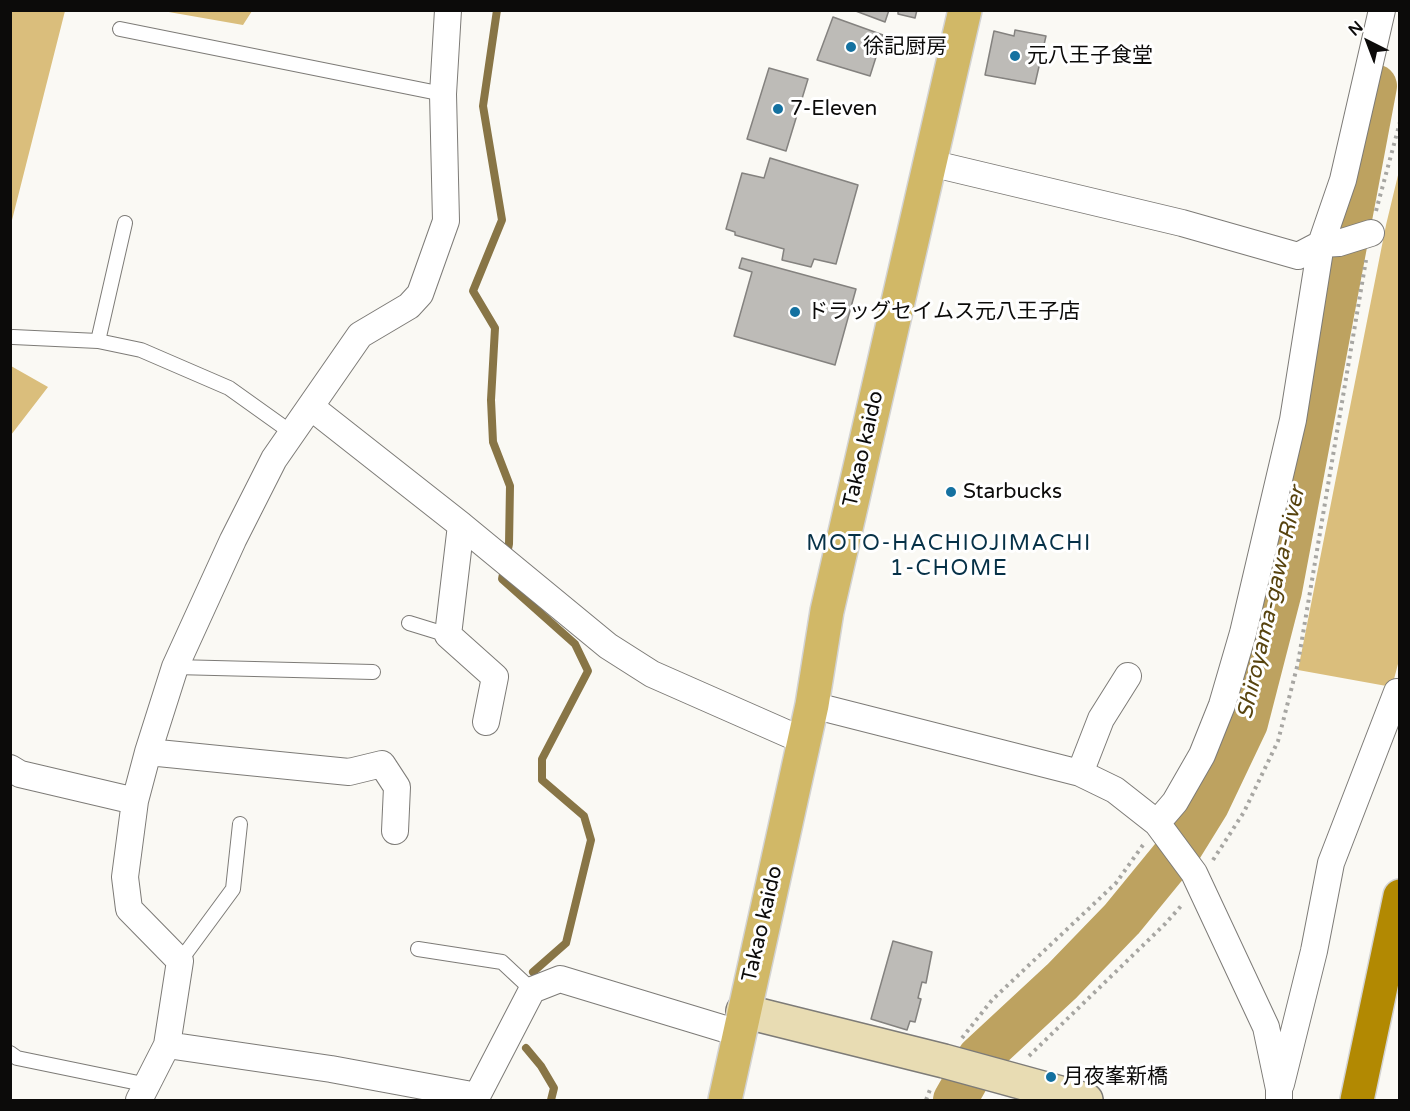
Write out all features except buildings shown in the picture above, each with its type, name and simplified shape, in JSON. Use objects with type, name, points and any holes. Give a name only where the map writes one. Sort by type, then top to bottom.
[{"type":"highway","points":[[1357,1101],[1400,896]]},
{"type":"main road","name":"Takao kaido","points":[[725,1101],[812,705],[827,611],[965,10]]},
{"type":"street","points":[[143,1093],[167,1045],[180,961],[129,909],[125,877],[135,801],[148,752],[175,667],[232,540],[274,459],[312,407],[360,334],[409,306],[420,294],[447,221],[443,94],[448,10]]},
{"type":"street","points":[[1161,826],[1202,754],[1222,705],[1240,644],[1293,420],[1343,180],[1382,10]]},
{"type":"street","points":[[930,163],[1182,223],[1298,256],[1330,243],[1367,234]]},
{"type":"street","points":[[312,407],[608,646],[652,674],[804,741]]},
{"type":"street","points":[[461,525],[448,635],[495,676],[486,722]]},
{"type":"street","points":[[1080,773],[1101,719],[1128,676]]},
{"type":"street","points":[[1279,1095],[1314,951],[1331,863],[1397,692]]},
{"type":"street","points":[[812,705],[1080,773],[1115,790],[1161,826],[1194,873],[1266,1027],[1279,1095]]},
{"type":"street","points":[[148,752],[348,772],[382,764],[397,788],[395,831]]},
{"type":"street","points":[[10,768],[20,774],[135,801]]},
{"type":"street","points":[[167,1045],[331,1069],[477,1096],[532,990],[560,979],[741,1022],[947,1062],[1086,1101]]},
{"type":"lane","points":[[120,29],[443,94]]},
{"type":"lane","points":[[98,341],[125,223]]},
{"type":"lane","points":[[13,337],[98,341],[141,350],[229,388],[292,433]]},
{"type":"lane","points":[[409,623],[448,635]]},
{"type":"lane","points":[[175,667],[373,672]]},
{"type":"lane","points":[[180,961],[233,889],[240,824]]},
{"type":"lane","points":[[418,950],[502,962],[532,990]]},
{"type":"lane","points":[[10,1053],[17,1058],[143,1093]]},
{"type":"path","points":[[1367,234],[1400,122]]},
{"type":"path","points":[[947,1062],[992,1000],[1116,883],[1161,826]]},
{"type":"shaded area","points":[[10,11],[65,11],[11,224]]},
{"type":"shaded area","points":[[163,11],[252,11],[243,25]]},
{"type":"shaded area","points":[[1399,171],[1399,660],[1392,687],[1298,670],[1386,225]]},
{"type":"shaded area","points":[[11,366],[48,387],[11,435]]},
{"type":"waterway","points":[[497,10],[483,106],[502,220],[473,291],[495,328],[491,400],[493,442],[510,486],[509,544],[502,579],[575,644],[588,671],[542,759],[542,780],[584,816],[591,840],[566,943],[533,972]]},
{"type":"waterway","name":"Shiroyama-gawa-River","points":[[955,1100],[979,1058],[1062,981],[1122,919],[1181,847],[1207,805],[1246,723],[1280,591],[1375,86]]},
{"type":"waterway","points":[[526,1048],[541,1066],[554,1088],[551,1100]]},
{"type":"place","name":"徐記厨房","points":[[851,47]]},
{"type":"place","name":"元八王子食堂","points":[[1015,56]]},
{"type":"place","name":"7-Eleven","points":[[778,109]]},
{"type":"place","name":"ドラッグセイムス元八王子店","points":[[795,312]]},
{"type":"place","name":"Starbucks","points":[[951,492]]},
{"type":"place","name":"月夜峯新橋","points":[[1051,1077]]},
{"type":"district","name":"MOTO-HACHIOJIMACHI 1-CHOME","points":[[949,556]]}]
